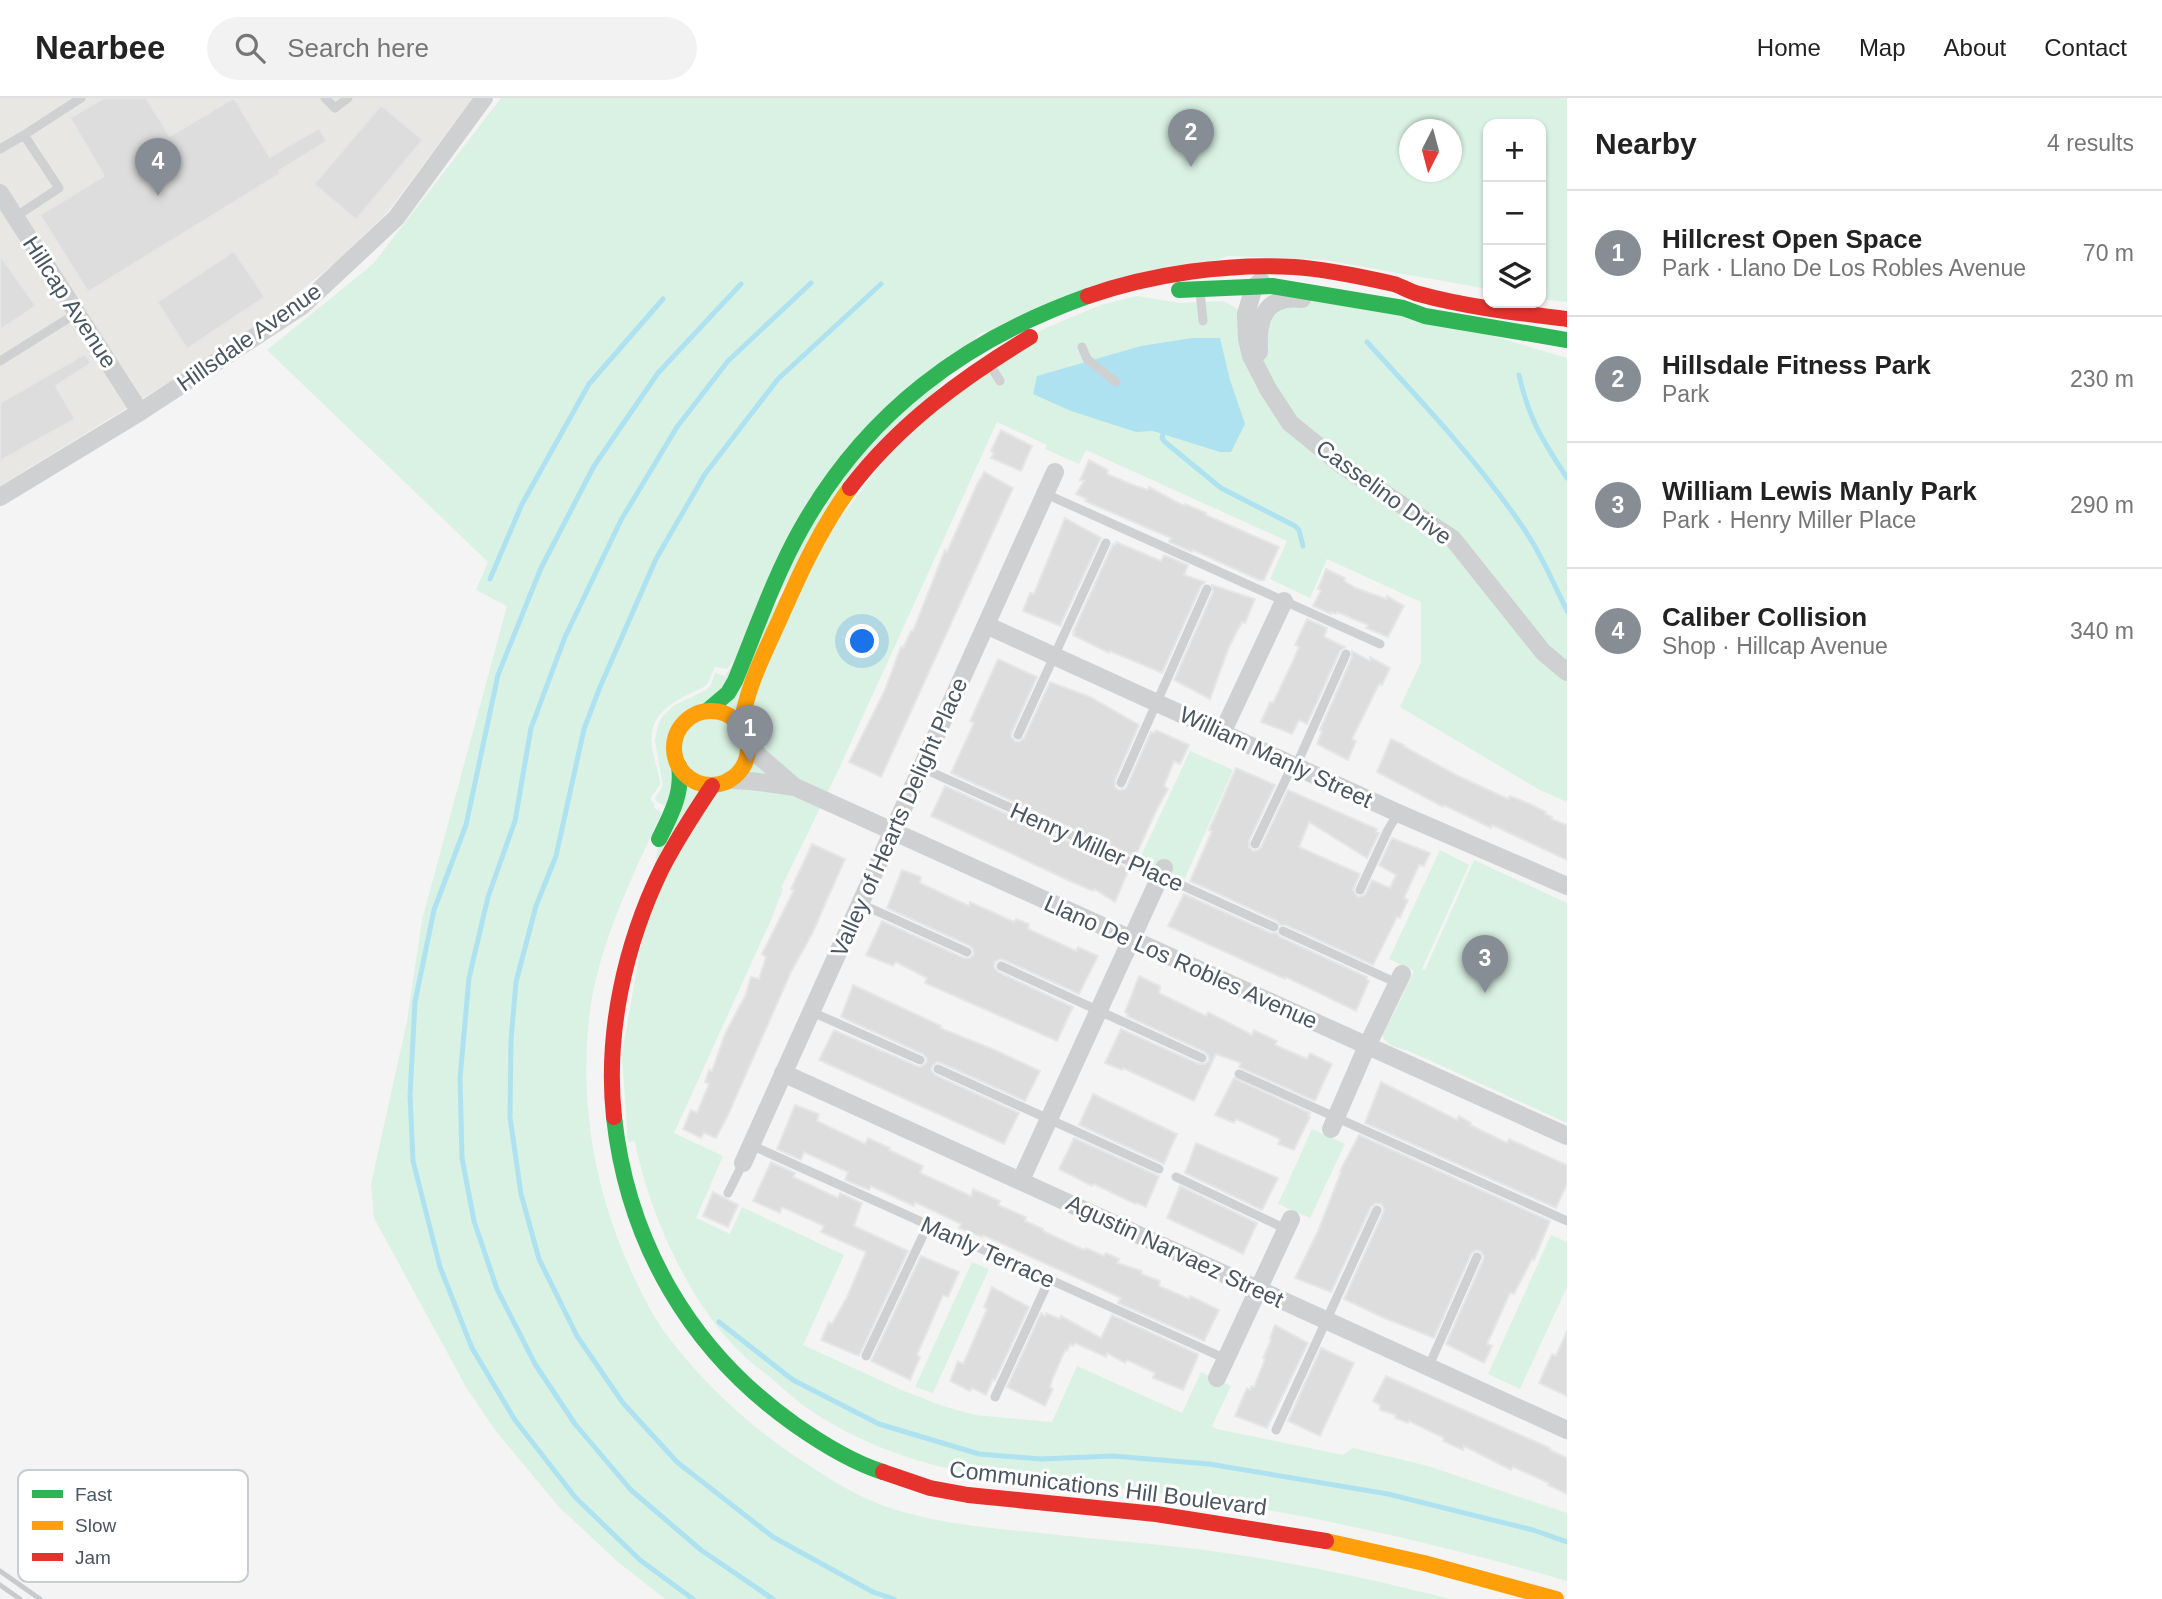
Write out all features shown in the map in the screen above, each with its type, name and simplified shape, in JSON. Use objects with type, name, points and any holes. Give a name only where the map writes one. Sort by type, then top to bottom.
[{"type":"street","name":"Hillsdale Avenue","points":[[5,491],[140,412],[302,306],[396,218],[484,98]]},
{"type":"street","name":"Hillcap Avenue","points":[[0,194],[140,412]]},
{"type":"street","points":[[624,917],[674,810],[682,784],[674,748],[678,729],[693,714],[708,710],[728,693],[801,529],[850,455],[903,401],[942,369],[985,342],[1052,309],[1119,285],[1185,272],[1254,266],[1296,267],[1397,285],[1417,295]]},
{"type":"street","points":[[1254,287],[1261,281],[1282,277],[1328,281],[1529,315],[1567,318]]},
{"type":"street","points":[[679,766],[692,780],[712,786],[735,777],[745,762],[746,695],[793,588],[813,548],[848,490],[916,417],[988,362],[1046,328],[1101,304],[1199,288],[1272,286],[1403,308],[1425,316]]},
{"type":"street","name":"Casselino Drive","points":[[1254,287],[1246,314],[1251,356],[1290,423],[1343,466],[1452,539],[1543,652],[1567,672]]},
{"type":"street","points":[[1260,373],[1258,337],[1262,318],[1266,310],[1275,303],[1289,298],[1397,316],[1425,316],[1567,340]]},
{"type":"street","name":"Valley of Hearts Delight Place","points":[[743,1163],[1055,472]]},
{"type":"street","points":[[1223,732],[1284,601]]},
{"type":"street","name":"William Manly Street","points":[[986,625],[1398,813],[1567,886]]},
{"type":"street","points":[[708,710],[727,714],[744,734]]},
{"type":"street","name":"Llano De Los Robles Avenue","points":[[744,734],[759,756],[795,787]]},
{"type":"street","name":"Llano De Los Robles Avenue","points":[[730,780],[751,780],[795,787],[1567,1136]]},
{"type":"street","name":"Communications Hill Boulevard","points":[[712,786],[690,817],[657,881],[631,946],[615,1018],[612,1102],[620,1160],[645,1242],[667,1286],[700,1335],[738,1378],[765,1403],[845,1460],[891,1476],[954,1493],[1183,1517],[1304,1537],[1445,1568],[1556,1599]]},
{"type":"street","points":[[1021,1180],[1162,872]]},
{"type":"street","name":"Henry Miller Place","points":[[1334,1124],[1399,979]]},
{"type":"street","name":"Agustin Narvaez Street","points":[[783,1073],[1428,1368],[1566,1427]]},
{"type":"street","points":[[1217,1378],[1288,1224]]},
{"type":"street","name":"Communications Hill Boulevard","points":[[812,1455],[870,1483],[910,1497],[971,1511],[1130,1525],[1247,1541],[1345,1559],[1507,1599]]},
{"type":"lane","points":[[0,149],[81,98]]},
{"type":"lane","points":[[325,98],[335,108],[348,98]]},
{"type":"lane","points":[[15,217],[59,188],[24,135]]},
{"type":"lane","points":[[1199,288],[1203,321]]},
{"type":"lane","points":[[0,361],[77,313]]},
{"type":"lane","points":[[1082,347],[1087,359],[1116,382]]},
{"type":"lane","points":[[988,362],[1000,381]]},
{"type":"lane","points":[[1046,494],[1380,644]]},
{"type":"lane","points":[[1018,735],[1105,543]]},
{"type":"lane","points":[[1121,783],[1207,589]]},
{"type":"lane","points":[[1255,844],[1346,654]]},
{"type":"lane","name":"Henry Miller Place","points":[[920,767],[1162,872],[1279,930],[1399,979]]},
{"type":"lane","points":[[1360,890],[1398,813]]},
{"type":"lane","points":[[859,903],[967,952]]},
{"type":"lane","points":[[1001,966],[1202,1058]]},
{"type":"lane","points":[[812,1012],[920,1060]]},
{"type":"lane","points":[[939,1069],[1159,1170]]},
{"type":"lane","points":[[1239,1074],[1334,1124],[1567,1221]]},
{"type":"lane","name":"Manly Terrace","points":[[751,1145],[1226,1359]]},
{"type":"lane","points":[[728,1193],[743,1163]]},
{"type":"lane","points":[[1176,1177],[1288,1224]]},
{"type":"lane","points":[[1276,1430],[1377,1209]]},
{"type":"lane","points":[[866,1356],[928,1225]]},
{"type":"lane","points":[[1428,1368],[1477,1257]]},
{"type":"lane","points":[[995,1397],[1049,1280]]},
{"type":"shaded area","points":[[0,98],[473,98],[387,213],[335,263],[246,335],[0,486]]},
{"type":"green space","points":[[501,98],[1567,98],[1567,302],[1546,300],[1546,119],[1483,119],[1483,288],[1325,260],[1228,256],[979,334],[727,669],[715,667],[704,687],[672,703],[657,718],[651,739],[660,785],[651,801],[655,804],[654,808],[662,812],[629,884],[601,959],[590,1010],[587,1043],[588,1108],[598,1173],[617,1235],[633,1275],[655,1318],[680,1351],[725,1400],[758,1429],[817,1471],[879,1504],[927,1518],[979,1527],[1253,1557],[1450,1599],[665,1599],[618,1562],[559,1507],[495,1430],[466,1387],[374,1218],[371,1184],[407,1021],[422,920],[507,606],[476,590],[488,562],[267,350],[373,264]]},
{"type":"green space","points":[[1137,296],[1180,303],[1224,301],[1246,314],[1259,328],[1289,298],[1425,316],[1567,358],[1567,802],[1540,790],[1400,707],[1421,662],[1421,602],[1327,559],[1310,598],[1270,579],[1287,541],[1086,450],[1079,464],[1045,449],[1047,445],[997,422],[837,773],[781,888],[783,889],[771,920],[674,1133],[723,1156],[696,1218],[730,1234],[742,1207],[844,1255],[803,1345],[904,1391],[975,1415],[1052,1422],[1077,1366],[1182,1413],[1201,1372],[1231,1386],[1212,1426],[1217,1429],[1343,1455],[1353,1448],[1428,1466],[1567,1513],[1567,1581],[1477,1556],[1295,1515],[1151,1492],[972,1474],[920,1461],[863,1440],[800,1403],[744,1356],[722,1332],[704,1309],[673,1254],[650,1197],[635,1141],[628,1142],[622,1054],[665,806],[655,798],[663,786],[655,741],[663,716],[673,706],[706,690],[715,673],[725,676],[848,490],[988,362],[1046,328],[1101,305]]},
{"type":"green space","points":[[1190,751],[1233,770],[1180,889],[1135,869]]},
{"type":"green space","points":[[1440,850],[1469,865],[1422,969],[1425,970],[1474,860],[1567,903],[1567,1123],[1409,1051],[1394,1047],[1383,1038],[1384,1027],[1393,1015],[1414,971],[1389,959]]},
{"type":"green space","points":[[1312,1129],[1345,1144],[1310,1218],[1278,1204]]},
{"type":"green space","points":[[1551,1235],[1567,1242],[1567,1287],[1520,1389],[1488,1374]]},
{"type":"green space","points":[[972,1262],[989,1269],[933,1393],[915,1387]]},
{"type":"water","points":[[1192,338],[1220,338],[1230,380],[1245,424],[1231,452],[1220,452],[1153,431],[1136,432],[1071,411],[1033,394],[1037,376],[1141,346]]},
{"type":"building","points":[[104,98],[146,98],[170,136],[234,98],[270,157],[319,128],[327,141],[279,171],[280,174],[88,292],[40,215],[104,176],[70,118]]},
{"type":"building","points":[[381,105],[423,140],[356,220],[314,184]]},
{"type":"building","points":[[234,251],[265,297],[187,349],[157,302]]},
{"type":"building","points":[[0,255],[36,306],[0,330]]},
{"type":"building","points":[[85,354],[91,363],[56,386],[75,419],[0,461],[0,403]]},
{"type":"building","points":[[1001,430],[1032,446],[1021,471],[991,458],[994,453],[991,451]]},
{"type":"building","points":[[1089,460],[1108,470],[1107,474],[1148,490],[1149,487],[1184,506],[1185,504],[1206,513],[1279,547],[1264,580],[1169,542],[1171,538],[1085,501],[1087,499],[1076,494],[1084,481],[1080,480]]},
{"type":"building","points":[[984,472],[1013,488],[881,777],[849,762],[884,692],[901,647],[903,648],[913,631],[945,550],[947,552]]},
{"type":"building","points":[[1065,518],[1101,538],[1060,626],[1023,611],[1030,593],[1034,594]]},
{"type":"building","points":[[1116,542],[1161,561],[1164,555],[1188,565],[1184,575],[1205,582],[1162,673],[1110,651],[1109,653],[1073,635]]},
{"type":"building","points":[[1326,569],[1345,578],[1344,581],[1356,588],[1386,599],[1387,596],[1404,606],[1388,637],[1337,612],[1331,614],[1313,606],[1321,590],[1318,589]]},
{"type":"building","points":[[1212,585],[1255,599],[1245,623],[1242,622],[1229,647],[1210,699],[1174,680],[1213,592]]},
{"type":"building","points":[[1307,619],[1327,628],[1324,637],[1345,647],[1340,651],[1307,724],[1299,720],[1292,734],[1261,722],[1293,661],[1299,647],[1295,645]]},
{"type":"building","points":[[1352,651],[1390,668],[1382,685],[1379,684],[1352,739],[1356,741],[1348,760],[1317,744],[1322,731],[1320,730],[1352,657]]},
{"type":"building","points":[[998,659],[1037,677],[1012,732],[1011,736],[1015,741],[1019,742],[1024,738],[1050,682],[1090,697],[1139,725],[1115,780],[1115,787],[1119,790],[1127,786],[1151,732],[1156,730],[1189,745],[1180,764],[1174,761],[1164,786],[1168,789],[1135,857],[951,773],[974,723],[970,721]]},
{"type":"building","points":[[1391,739],[1456,775],[1508,799],[1510,796],[1530,804],[1546,812],[1551,819],[1567,825],[1567,860],[1492,825],[1491,828],[1444,805],[1443,807],[1377,772]]},
{"type":"building","points":[[1236,768],[1275,785],[1249,841],[1249,847],[1253,851],[1261,847],[1288,790],[1377,829],[1376,832],[1379,833],[1367,858],[1309,822],[1299,847],[1360,874],[1353,890],[1358,897],[1365,895],[1372,880],[1390,888],[1396,875],[1379,865],[1392,838],[1430,853],[1424,866],[1419,865],[1404,898],[1408,900],[1400,918],[1397,917],[1373,965],[1286,925],[1280,925],[1277,921],[1190,881]]},
{"type":"building","points":[[945,786],[1129,869],[1115,902],[1094,889],[1093,891],[1072,882],[931,816]]},
{"type":"building","points":[[812,844],[845,859],[812,934],[791,972],[728,1115],[716,1138],[704,1133],[701,1138],[683,1129],[691,1110],[697,1113],[709,1084],[705,1082],[709,1070],[712,1071],[725,1034],[745,996],[751,977],[759,979],[766,957],[762,954],[794,890],[791,889]]},
{"type":"building","points":[[902,870],[921,877],[920,883],[969,906],[970,902],[1014,922],[1016,919],[1029,924],[1028,929],[1076,951],[1078,947],[1098,956],[1079,994],[1004,960],[995,962],[994,967],[998,972],[1073,1007],[1057,1041],[925,983],[927,978],[896,962],[893,966],[866,955],[882,921],[964,958],[970,958],[974,954],[970,946],[887,908]]},
{"type":"building","points":[[1184,894],[1271,933],[1277,933],[1280,937],[1367,977],[1369,981],[1356,1011],[1286,977],[1285,979],[1168,926]]},
{"type":"building","points":[[1139,976],[1160,986],[1159,993],[1206,1016],[1208,1012],[1252,1035],[1254,1030],[1277,1041],[1275,1045],[1307,1059],[1310,1053],[1332,1064],[1315,1101],[1239,1067],[1241,1063],[1216,1054],[1194,1101],[1123,1068],[1122,1070],[1105,1063],[1121,1029],[1199,1064],[1205,1064],[1209,1060],[1205,1052],[1127,1016],[1125,1012]]},
{"type":"building","points":[[853,985],[941,1026],[940,1028],[1040,1071],[1025,1101],[941,1063],[937,1062],[932,1066],[931,1070],[935,1075],[1019,1113],[1004,1144],[819,1060],[834,1030],[917,1066],[921,1067],[926,1063],[927,1059],[923,1054],[841,1017]]},
{"type":"building","points":[[1234,1078],[1310,1113],[1294,1150],[1278,1144],[1280,1139],[1236,1119],[1234,1123],[1215,1115]]},
{"type":"building","points":[[1381,1082],[1457,1120],[1459,1116],[1471,1123],[1470,1125],[1507,1143],[1509,1139],[1567,1165],[1567,1184],[1556,1208],[1365,1123]]},
{"type":"building","points":[[1093,1094],[1177,1134],[1164,1164],[1079,1125]]},
{"type":"building","points":[[795,1105],[819,1114],[817,1121],[865,1144],[868,1138],[890,1148],[889,1150],[923,1166],[920,1173],[971,1196],[973,1189],[1000,1201],[998,1205],[1026,1217],[1025,1221],[1043,1231],[1084,1250],[1086,1248],[1104,1256],[1106,1253],[1119,1259],[1117,1263],[1142,1271],[1141,1274],[1160,1281],[1159,1286],[1189,1299],[1190,1296],[1219,1310],[1204,1341],[1118,1303],[1121,1298],[983,1235],[982,1237],[959,1228],[961,1224],[915,1202],[914,1206],[871,1186],[869,1190],[845,1180],[848,1172],[804,1152],[801,1160],[777,1149]]},
{"type":"building","points":[[1359,1135],[1550,1221],[1534,1260],[1532,1259],[1514,1294],[1510,1293],[1487,1344],[1492,1346],[1484,1363],[1446,1344],[1483,1260],[1484,1256],[1480,1251],[1476,1250],[1471,1254],[1434,1338],[1344,1299],[1383,1213],[1381,1204],[1376,1203],[1371,1207],[1331,1292],[1295,1278],[1318,1231],[1340,1171]]},
{"type":"building","points":[[1074,1138],[1159,1176],[1146,1207],[1094,1184],[1092,1186],[1059,1169]]},
{"type":"building","points":[[1196,1143],[1278,1178],[1262,1210],[1185,1173]]},
{"type":"building","points":[[771,1162],[795,1173],[793,1177],[838,1198],[840,1193],[862,1203],[854,1226],[908,1251],[859,1356],[821,1340],[829,1322],[832,1324],[848,1295],[866,1252],[821,1232],[824,1226],[782,1207],[780,1213],[753,1201]]},
{"type":"building","points":[[1180,1186],[1257,1223],[1243,1254],[1167,1218]]},
{"type":"building","points":[[713,1192],[738,1205],[728,1227],[703,1216]]},
{"type":"building","points":[[921,1256],[959,1272],[948,1297],[943,1295],[917,1355],[920,1357],[910,1380],[871,1361]]},
{"type":"building","points":[[992,1287],[1029,1307],[986,1395],[950,1381],[958,1361],[963,1364],[969,1351],[987,1309],[984,1307]]},
{"type":"building","points":[[1041,1313],[1060,1319],[1061,1316],[1101,1338],[1112,1315],[1198,1354],[1197,1359],[1183,1390],[1153,1378],[1155,1373],[1127,1360],[1125,1363],[1107,1353],[1106,1357],[1075,1343],[1073,1346],[1070,1344],[1052,1380],[1050,1387],[1053,1389],[1045,1406],[1007,1387]]},
{"type":"building","points":[[1275,1325],[1308,1343],[1267,1428],[1235,1416],[1247,1388],[1250,1390],[1251,1386],[1254,1387]]},
{"type":"building","points":[[1567,1331],[1567,1396],[1539,1383],[1552,1354],[1556,1356]]},
{"type":"building","points":[[1321,1348],[1354,1363],[1320,1436],[1288,1421]]},
{"type":"building","points":[[1386,1376],[1567,1458],[1567,1494],[1548,1485],[1549,1483],[1513,1467],[1511,1470],[1464,1446],[1463,1450],[1409,1421],[1408,1423],[1395,1418],[1396,1415],[1380,1410],[1380,1405],[1373,1401]]},
{"type":"waterway","points":[[773,1599],[701,1550],[631,1490],[575,1424],[535,1364],[497,1289],[474,1221],[462,1158],[460,1078],[469,978],[488,897],[515,821],[531,728],[565,637],[621,520],[677,427],[728,361],[811,283]]},
{"type":"waterway","points":[[693,1599],[640,1560],[575,1497],[515,1420],[472,1348],[440,1267],[413,1161],[410,1095],[415,1002],[434,910],[466,825],[498,675],[541,568],[594,466],[658,373],[741,284]]},
{"type":"waterway","points":[[881,284],[778,379],[705,474],[656,559],[584,729],[556,856],[536,906],[516,982],[511,1040],[510,1117],[521,1194],[539,1259],[577,1336],[623,1403],[677,1462],[773,1537],[873,1592],[894,1599]]},
{"type":"waterway","points":[[490,579],[522,504],[589,384],[663,299]]},
{"type":"waterway","points":[[1367,342],[1448,431],[1505,502],[1535,546],[1567,611]]},
{"type":"waterway","points":[[1519,375],[1527,405],[1538,430],[1567,478]]},
{"type":"waterway","points":[[1164,430],[1162,438],[1165,442],[1221,488],[1295,526],[1299,530],[1303,546]]},
{"type":"waterway","points":[[719,1322],[793,1380],[879,1424],[979,1454],[1041,1459],[1113,1456],[1209,1464],[1388,1494],[1533,1530],[1567,1542]]},
{"type":"railway","points":[[0,1571],[40,1599]]},
{"type":"railway","points":[[0,1585],[20,1599]]},
{"type":"traffic: fast","points":[[1179,290],[1272,286],[1567,340]]},
{"type":"traffic: fast","points":[[708,710],[728,693],[735,681],[791,547],[827,487],[856,450],[888,416],[960,358],[1043,314],[1088,296]]},
{"type":"traffic: fast","points":[[659,839],[678,795],[679,766]]},
{"type":"traffic: fast","points":[[614,1117],[622,1164],[650,1251],[695,1328],[724,1363],[757,1395],[794,1424],[859,1463],[883,1472]]},
{"type":"traffic: slow","points":[[741,727],[756,673],[794,587],[820,536],[850,488]]},
{"type":"traffic: slow","points":[[704,711],[718,711],[732,717],[742,727],[748,748],[742,769],[732,779],[718,785],[704,785],[690,779],[680,769],[674,755],[674,741],[680,727],[690,717],[704,711]]},
{"type":"traffic: slow","points":[[1326,1541],[1424,1563],[1556,1599]]},
{"type":"traffic: jam","points":[[1088,296],[1137,282],[1190,272],[1243,267],[1294,267],[1382,281],[1455,303],[1567,319]]},
{"type":"traffic: jam","points":[[850,488],[889,443],[933,404],[1030,337]]},
{"type":"traffic: jam","points":[[614,1117],[612,1053],[615,1021],[628,958],[662,868],[712,786]]},
{"type":"traffic: jam","points":[[883,1472],[930,1488],[968,1495],[1156,1514],[1326,1541]]},
{"type":"place","name":"Hillsdale Fitness Park","points":[[1191,167]]},
{"type":"place","name":"Caliber Collision","points":[[158,196]]},
{"type":"place","name":"Hillcrest Open Space","points":[[750,763]]},
{"type":"place","name":"William Lewis Manly Park","points":[[1485,993]]}]
